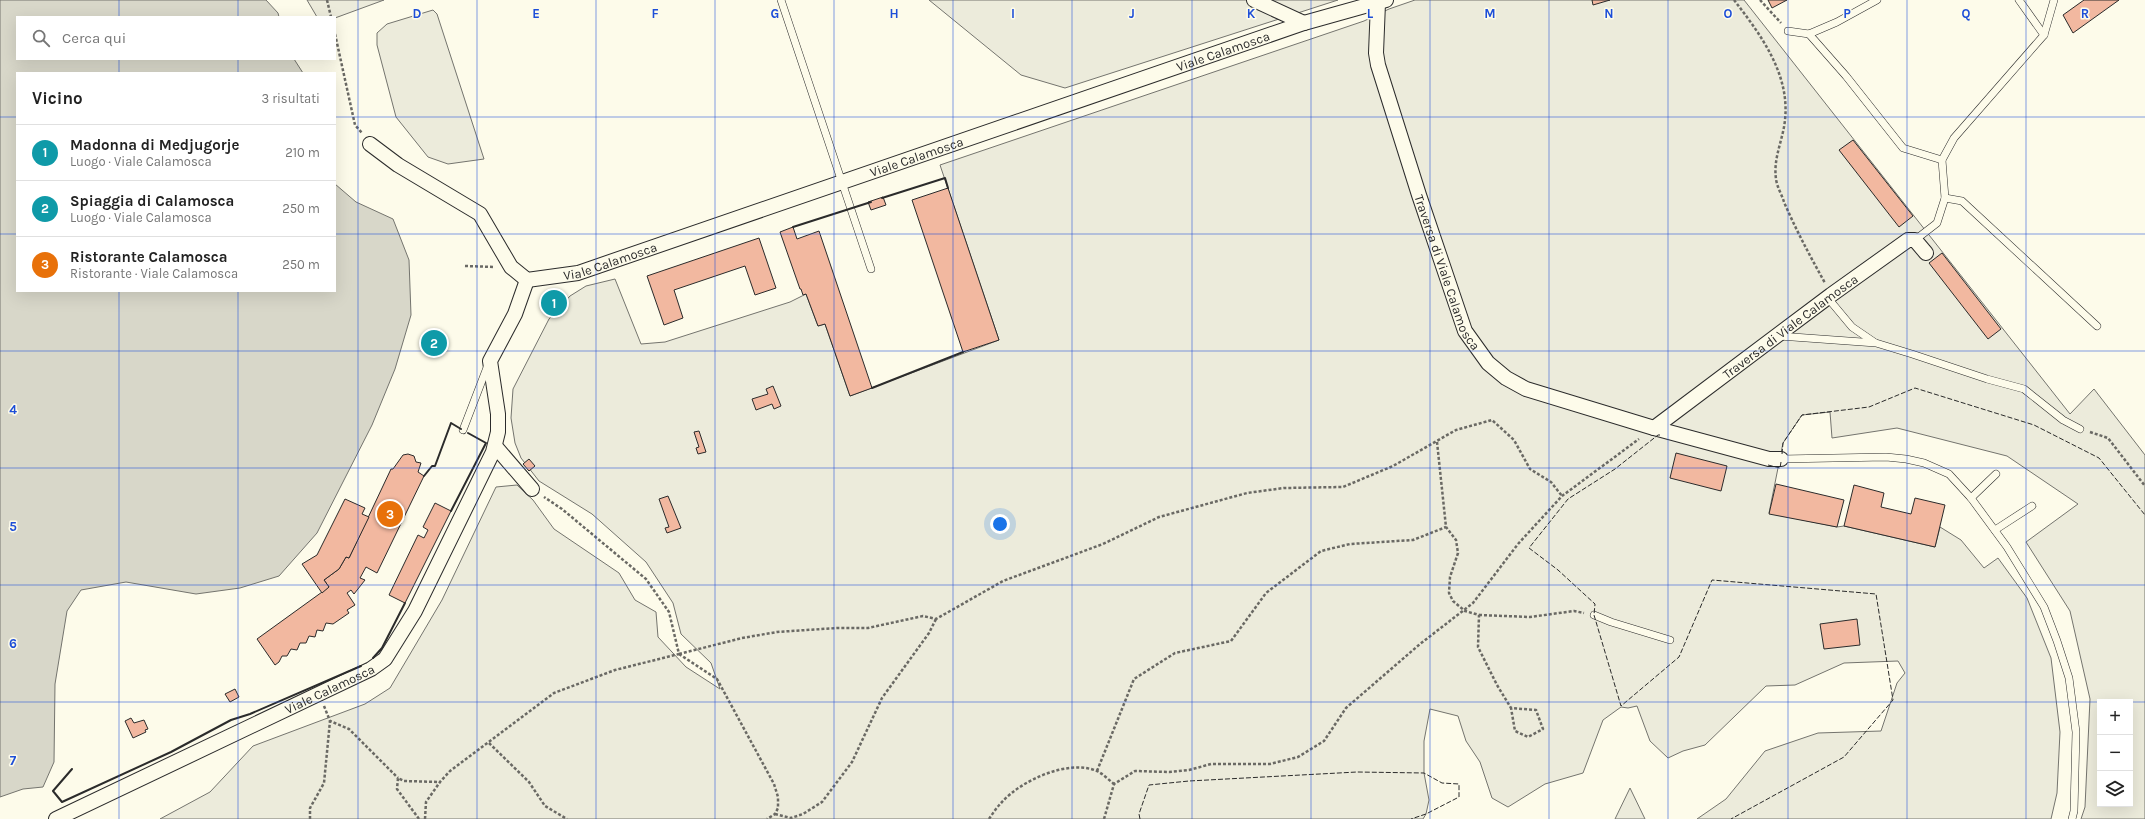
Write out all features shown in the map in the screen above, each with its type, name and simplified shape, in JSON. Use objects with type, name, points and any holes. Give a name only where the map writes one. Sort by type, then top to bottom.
[{"type":"street","points":[[1254,0],[1304,23]]},
{"type":"street","name":"Viale Calamosca","points":[[527,280],[578,274],[1304,23],[1382,1]]},
{"type":"street","name":"Traversa di Viale Calamosca","points":[[1382,1],[1376,53],[1378,65],[1419,195],[1465,331],[1488,363],[1506,378],[1526,390],[1654,428],[1769,458],[1781,458]]},
{"type":"street","points":[[370,144],[398,165],[480,214],[511,267],[527,280],[515,314],[490,361]]},
{"type":"street","name":"Traversa di Viale Calamosca","points":[[1654,428],[1829,296],[1908,240],[1915,240]]},
{"type":"street","points":[[1915,240],[1926,253]]},
{"type":"street","name":"Viale Calamosca","points":[[56,819],[371,669],[384,660],[415,611],[495,446],[498,432],[498,414],[490,361]]},
{"type":"street","points":[[495,446],[532,489]]},
{"type":"lane","points":[[781,0],[871,269]]},
{"type":"lane","points":[[1788,31],[1809,34],[1837,22],[1877,0]]},
{"type":"lane","points":[[2019,0],[2044,35]]},
{"type":"lane","points":[[1915,240],[1937,223],[1945,198],[1942,160],[1954,138],[2044,35],[2054,0]]},
{"type":"lane","points":[[1809,34],[1846,76],[1903,148],[1942,160]]},
{"type":"lane","points":[[1945,198],[1962,201],[2097,326]]},
{"type":"lane","points":[[1829,296],[1852,328],[1876,343]]},
{"type":"lane","points":[[1776,336],[1876,343],[1987,379],[2024,389],[2063,420],[2080,429]]},
{"type":"lane","points":[[463,430],[490,361]]},
{"type":"lane","points":[[1781,458],[1886,457],[1906,459],[1924,463],[1949,474],[1971,498],[1995,530],[2044,607],[2069,678],[2076,732],[2074,811],[2072,819]]},
{"type":"lane","points":[[1971,498],[1996,474]]},
{"type":"lane","points":[[1995,530],[2032,506]]},
{"type":"lane","points":[[1594,615],[1611,622],[1670,640]]},
{"type":"path","points":[[327,0],[331,16]]},
{"type":"path","points":[[1734,0],[1756,27],[1781,75],[1786,99],[1785,121],[1775,165],[1776,181],[1795,227],[1829,296]]},
{"type":"path","points":[[1760,0],[1788,31]]},
{"type":"path","points":[[336,39],[355,125],[370,144]]},
{"type":"path","points":[[465,266],[511,267]]},
{"type":"path","points":[[776,814],[791,818],[803,814],[822,802],[852,762],[882,698],[929,633],[936,619],[1003,581],[1103,544],[1159,517],[1247,493],[1284,488],[1343,487],[1393,466],[1456,430],[1492,420],[1514,440],[1530,469],[1551,482],[1562,496]]},
{"type":"path","points":[[1104,819],[1114,784],[1135,771],[1169,772],[1189,770],[1211,764],[1270,764],[1298,757],[1324,741],[1346,708],[1420,644],[1465,610],[1518,544],[1562,496],[1654,428]]},
{"type":"path","points":[[2080,429],[2108,438],[2145,486]]},
{"type":"path","points":[[1437,442],[1446,527],[1456,540],[1458,553],[1450,577],[1449,593],[1453,601],[1465,610],[1479,615],[1530,617],[1574,611],[1594,615]]},
{"type":"path","points":[[532,489],[562,509],[646,578],[669,612],[679,654],[717,679],[774,784],[778,798],[778,808],[776,814],[767,819]]},
{"type":"path","points":[[1097,771],[1134,679],[1175,653],[1231,641],[1266,593],[1321,551],[1350,544],[1413,540],[1446,527]]},
{"type":"path","points":[[1479,615],[1478,647],[1511,708],[1515,731],[1528,737],[1542,729],[1536,710],[1511,708]]},
{"type":"path","points":[[425,819],[426,802],[450,771],[554,693],[615,670],[742,638],[777,632],[837,628],[868,628],[923,616],[936,619]]},
{"type":"path","points":[[310,819],[310,808],[324,783],[330,721],[318,694]]},
{"type":"path","points":[[330,721],[349,729],[398,778],[404,781],[440,782]]},
{"type":"path","points":[[489,743],[529,782],[545,806],[567,819]]},
{"type":"path","points":[[989,819],[1003,801],[1029,782],[1047,774],[1075,766],[1097,771],[1114,784]]},
{"type":"path","points":[[398,778],[397,789],[419,819]]},
{"type":"shaded area","points":[[0,0],[266,0],[278,13],[279,16],[16,16],[16,60],[295,60],[302,72],[16,72],[16,292],[336,292],[336,185],[356,202],[393,219],[409,260],[411,315],[395,369],[372,425],[317,533],[279,576],[240,588],[196,594],[126,582],[81,590],[67,611],[55,684],[54,762],[43,787],[23,789],[0,797]]},
{"type":"shaded area","points":[[307,0],[384,0],[336,18],[336,16],[316,16]]},
{"type":"shaded area","points":[[929,0],[1338,0],[1065,88],[1021,75]]},
{"type":"shaded area","points":[[1415,0],[1744,0],[2070,414],[2094,389],[2145,455],[2145,819],[2081,819],[2085,807],[2090,699],[2070,611],[2026,542],[2078,504],[2007,456],[1897,428],[1832,438],[1830,412],[1802,415],[1783,443],[1769,513],[1837,527],[1844,526],[1935,547],[1940,527],[1961,540],[1984,568],[1998,558],[2027,598],[2051,658],[2060,732],[2057,793],[2051,819],[1697,819],[1726,799],[1765,751],[1818,733],[1881,731],[1897,683],[1905,673],[1898,661],[1844,663],[1795,685],[1766,686],[1705,745],[1683,751],[1668,758],[1650,741],[1637,706],[1628,708],[1621,707],[1603,720],[1583,773],[1545,784],[1508,807],[1492,798],[1480,762],[1466,741],[1458,716],[1430,709],[1424,741],[1424,773],[1429,800],[1426,814],[1423,819],[160,819],[210,792],[253,746],[365,704],[390,688],[442,600],[496,487],[517,485],[533,500],[554,529],[619,573],[635,600],[656,612],[658,637],[686,667],[720,689],[711,663],[681,634],[673,603],[646,562],[592,514],[539,481],[521,458],[515,443],[511,418],[513,389],[549,319],[570,296],[586,286],[615,279],[641,344],[665,342],[790,302],[806,294],[818,326],[825,324],[850,396],[999,340],[940,165],[1364,21],[1389,9]]},
{"type":"shaded area","points":[[433,10],[437,14],[484,159],[448,164],[428,157],[396,117],[377,45],[377,33],[387,24]]},
{"type":"shaded area","points":[[1630,788],[1645,819],[1615,819]]},
{"type":"building","points":[[1592,0],[1610,0],[1593,5]]},
{"type":"building","points":[[1768,0],[1787,0],[1772,8]]},
{"type":"building","points":[[2084,0],[2119,0],[2073,33],[2063,15]]},
{"type":"building","points":[[1853,140],[1913,216],[1899,227],[1839,150]]},
{"type":"building","points":[[948,188],[999,340],[963,352],[912,200]]},
{"type":"building","points":[[883,197],[886,205],[871,210],[868,202]]},
{"type":"building","points":[[793,227],[797,239],[819,231],[872,388],[850,396],[825,324],[818,326],[806,294],[803,295],[800,289],[780,232]]},
{"type":"building","points":[[759,238],[776,288],[755,295],[745,266],[674,290],[683,318],[664,325],[647,276]]},
{"type":"building","points":[[1942,253],[2001,329],[1988,339],[1929,263]]},
{"type":"building","points":[[773,386],[781,406],[774,409],[772,404],[756,410],[752,399],[768,394],[766,389]]},
{"type":"building","points":[[699,431],[706,452],[698,454],[696,448],[699,447],[694,432]]},
{"type":"building","points":[[1676,453],[1727,466],[1721,491],[1670,478]]},
{"type":"building","points":[[408,454],[414,456],[416,462],[421,463],[418,472],[424,476],[377,573],[366,567],[360,578],[365,580],[354,594],[351,590],[347,593],[355,605],[347,610],[349,613],[333,624],[326,623],[323,631],[317,630],[315,637],[309,636],[306,643],[300,643],[297,650],[291,649],[287,656],[282,656],[279,662],[275,665],[257,639],[329,587],[324,580],[339,569],[346,557],[349,558],[391,469],[393,469],[403,455]]},
{"type":"building","points":[[529,459],[535,466],[529,471],[523,464]]},
{"type":"building","points":[[1776,484],[1844,500],[1837,527],[1769,514]]},
{"type":"building","points":[[1854,485],[1884,493],[1881,507],[1911,514],[1915,498],[1945,505],[1935,547],[1844,526]]},
{"type":"building","points":[[668,496],[681,528],[667,533],[665,528],[669,527],[659,499]]},
{"type":"building","points":[[345,499],[365,508],[362,514],[369,517],[349,558],[346,557],[339,569],[324,580],[329,587],[322,593],[302,564],[317,555]]},
{"type":"building","points":[[435,503],[451,511],[405,603],[389,595],[418,535],[424,538],[428,530],[423,527]]},
{"type":"building","points":[[1857,619],[1860,645],[1824,649],[1820,624]]},
{"type":"building","points":[[235,689],[239,697],[230,702],[225,694]]},
{"type":"building","points":[[131,718],[134,723],[144,720],[148,729],[145,730],[146,732],[133,738],[125,721]]},
{"type":"fence","points":[[1782,454],[1783,443],[1802,415],[1869,407],[1915,388],[2034,425],[2099,458],[2145,515]]},
{"type":"fence","points":[[1660,435],[1658,435],[1615,469],[1568,499],[1529,548],[1558,570],[1595,604],[1594,615],[1621,706],[1679,657],[1712,580],[1876,594],[1893,700],[1844,757],[1731,819]]},
{"type":"fence","points":[[1768,465],[1780,468],[1781,462]]},
{"type":"fence","points":[[1140,819],[1139,814],[1149,785],[1189,781],[1357,772],[1424,773],[1442,783],[1459,784],[1459,797],[1426,814],[1411,819]]},
{"type":"wall","points":[[882,198],[945,178],[948,188]]},
{"type":"wall","points":[[793,227],[871,202]]},
{"type":"wall","points":[[872,388],[963,352]]},
{"type":"wall","points":[[424,476],[432,466],[435,466],[451,423],[461,429]]},
{"type":"wall","points":[[451,511],[486,443],[468,433]]},
{"type":"wall","points":[[373,658],[382,648],[405,603]]},
{"type":"wall","points":[[72,769],[53,791],[62,802],[171,752],[231,720],[250,714],[361,666]]},
{"type":"place","name":"Madonna di Medjugorje","points":[[554,303]]},
{"type":"place","name":"Spiaggia di Calamosca","points":[[434,343]]},
{"type":"place","name":"Ristorante Calamosca","points":[[390,514]]}]
